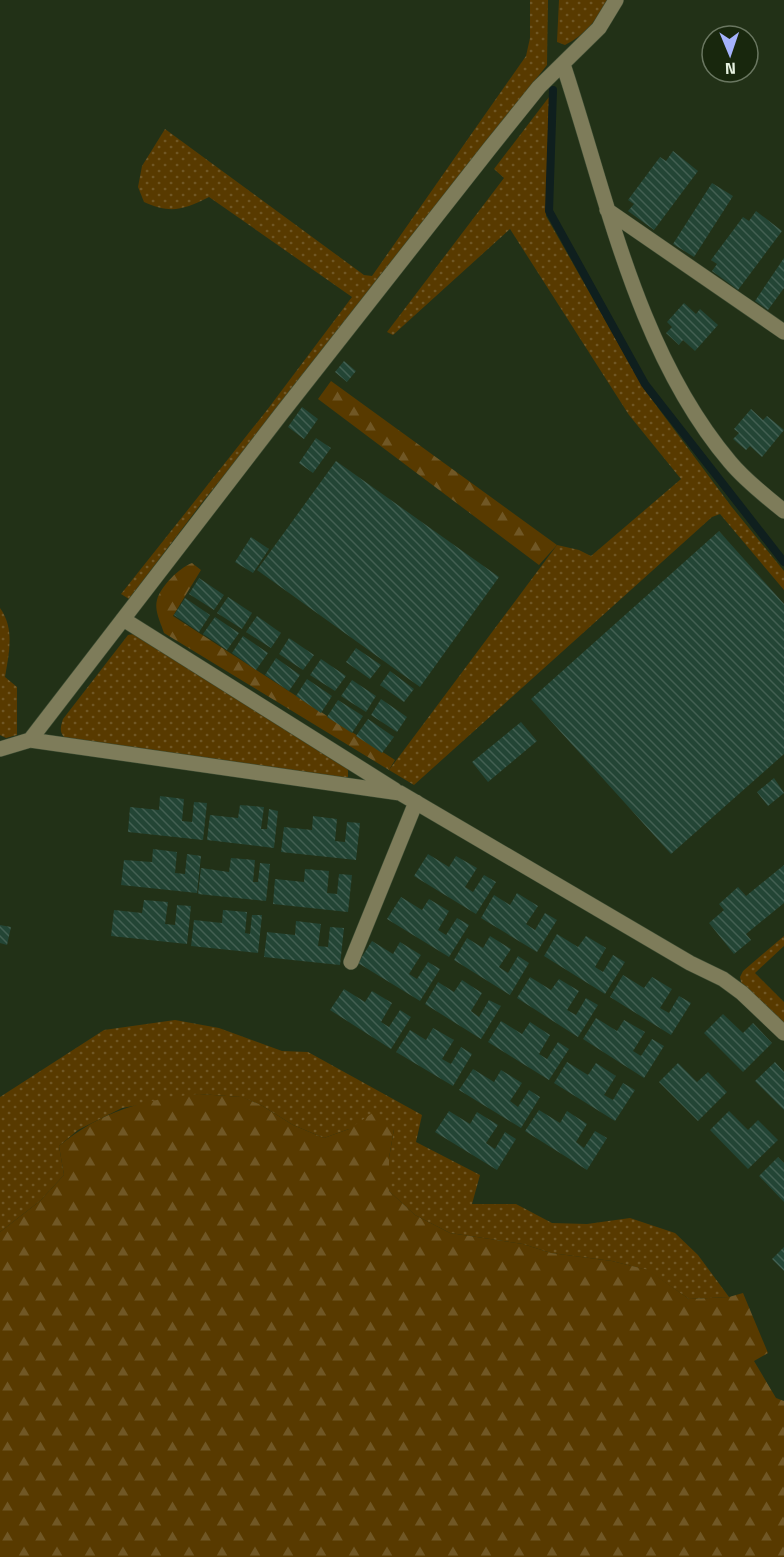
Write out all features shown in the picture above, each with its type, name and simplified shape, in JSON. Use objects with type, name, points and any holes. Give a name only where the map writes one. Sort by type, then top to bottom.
[{"type":"street","points":[[30,740],[483,157],[539,87],[599,27],[616,0]]},
{"type":"street","points":[[563,64],[607,210],[658,347],[700,422],[730,463],[784,511]]},
{"type":"street","points":[[607,210],[784,332]]},
{"type":"street","points":[[123,619],[400,793],[690,963],[723,979],[742,993],[784,1033]]},
{"type":"street","points":[[0,749],[30,740],[400,793]]},
{"type":"street","points":[[351,962],[416,802]]},
{"type":"green space","points":[[530,0],[548,0],[547,65],[204,500],[129,599],[121,594],[267,410],[352,297],[209,197],[177,209],[162,208],[144,202],[138,187],[142,166],[165,129],[364,275],[372,276],[526,56],[530,38]]},
{"type":"green space","points":[[559,0],[609,0],[590,26],[565,45],[557,42]]},
{"type":"green space","points":[[549,97],[546,216],[644,389],[731,506],[784,571],[784,590],[720,514],[712,517],[414,785],[389,770],[557,545],[579,550],[591,556],[681,479],[629,415],[510,229],[393,335],[387,332],[504,178],[494,169]]},
{"type":"green space","points":[[331,381],[557,545],[539,565],[318,399]]},
{"type":"green space","points":[[192,563],[201,570],[173,616],[395,760],[389,770],[164,633],[156,608],[159,595],[171,578]]},
{"type":"green space","points":[[0,608],[8,624],[9,633],[5,677],[17,687],[17,735],[6,738],[0,735]]},
{"type":"green space","points":[[139,633],[346,763],[348,777],[340,778],[70,743],[61,732],[63,719],[128,635]]},
{"type":"green space","points":[[784,936],[784,946],[755,973],[784,1002],[784,1026],[742,986],[740,977],[743,971]]},
{"type":"green space","points":[[175,1020],[219,1028],[282,1051],[308,1052],[422,1115],[416,1142],[480,1175],[472,1204],[516,1204],[552,1223],[587,1224],[630,1218],[675,1233],[698,1255],[729,1297],[689,1299],[647,1270],[612,1261],[551,1253],[523,1244],[450,1233],[415,1215],[389,1191],[389,1158],[394,1129],[349,1129],[324,1138],[293,1125],[261,1105],[241,1097],[199,1094],[122,1108],[78,1130],[59,1146],[64,1175],[40,1201],[0,1232],[0,1097],[104,1030]]},
{"type":"green space","points":[[199,1094],[242,1097],[261,1105],[293,1125],[324,1138],[349,1129],[374,1112],[394,1129],[389,1158],[389,1191],[415,1215],[450,1233],[523,1244],[551,1253],[612,1261],[648,1270],[689,1299],[729,1297],[743,1293],[768,1353],[754,1361],[776,1398],[784,1401],[784,1557],[0,1557],[0,1232],[40,1201],[64,1175],[59,1146],[75,1134],[108,1115],[142,1103]]},
{"type":"building","points":[[673,151],[698,171],[654,230],[628,211],[634,204],[628,200],[660,157],[666,161]]},
{"type":"building","points":[[712,183],[733,196],[694,257],[673,244]]},
{"type":"building","points":[[756,211],[782,231],[738,290],[712,271],[717,264],[711,260],[743,217],[749,221]]},
{"type":"building","points":[[784,258],[784,288],[768,310],[755,301]]},
{"type":"building","points":[[684,303],[696,314],[700,309],[718,325],[695,351],[683,340],[679,345],[666,333],[672,327],[667,322]]},
{"type":"building","points":[[344,361],[356,371],[347,382],[335,372]]},
{"type":"building","points":[[302,407],[318,419],[304,439],[288,427]]},
{"type":"building","points":[[751,409],[763,420],[767,416],[784,430],[762,457],[750,446],[746,450],[733,439],[739,433],[734,429]]},
{"type":"building","points":[[316,438],[331,448],[313,473],[299,463]]},
{"type":"building","points":[[336,461],[499,577],[420,687],[257,570]]},
{"type":"building","points":[[719,531],[784,604],[784,754],[671,854],[531,699]]},
{"type":"building","points":[[251,537],[269,549],[253,573],[235,562]]},
{"type":"building","points":[[199,578],[224,595],[214,610],[189,594]]},
{"type":"building","points":[[228,597],[252,613],[242,629],[217,613]]},
{"type":"building","points":[[185,598],[210,615],[199,632],[174,615]]},
{"type":"building","points":[[257,616],[281,633],[271,648],[246,632]]},
{"type":"building","points":[[215,617],[239,633],[227,650],[203,634]]},
{"type":"building","points":[[243,636],[268,653],[256,670],[232,653]]},
{"type":"building","points":[[289,638],[314,655],[303,670],[279,654]]},
{"type":"building","points":[[356,648],[381,665],[370,679],[346,662]]},
{"type":"building","points":[[276,658],[300,675],[289,691],[265,675]]},
{"type":"building","points":[[321,659],[346,676],[335,691],[310,675]]},
{"type":"building","points":[[390,671],[414,689],[404,702],[380,685]]},
{"type":"building","points":[[307,679],[332,696],[321,713],[296,696]]},
{"type":"building","points":[[352,680],[376,696],[366,712],[341,696]]},
{"type":"building","points":[[381,699],[407,717],[397,732],[371,715]]},
{"type":"building","points":[[338,700],[363,716],[352,733],[327,717]]},
{"type":"building","points":[[368,719],[394,737],[382,753],[356,736]]},
{"type":"building","points":[[521,722],[537,741],[488,782],[472,762]]},
{"type":"building","points":[[774,778],[784,793],[768,806],[757,792]]},
{"type":"building","points":[[160,796],[184,799],[182,821],[192,822],[194,802],[207,803],[203,840],[128,832],[130,807],[159,810]]},
{"type":"building","points":[[240,805],[264,807],[261,829],[267,829],[269,809],[278,811],[274,848],[207,840],[210,815],[238,818]]},
{"type":"building","points":[[313,816],[337,819],[335,841],[345,842],[347,822],[360,823],[356,860],[281,852],[284,827],[312,830]]},
{"type":"building","points":[[153,849],[177,852],[175,873],[185,874],[187,854],[201,856],[197,893],[121,885],[124,860],[152,862]]},
{"type":"building","points":[[428,854],[449,867],[456,856],[477,868],[465,887],[473,892],[484,875],[496,882],[476,914],[414,876]]},
{"type":"building","points":[[231,858],[255,860],[253,882],[258,882],[260,863],[270,864],[266,901],[198,894],[201,868],[229,872]]},
{"type":"building","points":[[784,865],[784,903],[746,934],[751,940],[734,954],[709,923],[724,910],[719,904],[738,887],[746,896]]},
{"type":"building","points":[[305,869],[329,871],[327,893],[337,894],[339,874],[352,875],[348,912],[273,904],[275,879],[304,882]]},
{"type":"building","points":[[517,893],[538,906],[526,924],[535,930],[545,913],[557,920],[537,952],[481,918],[494,895],[510,905]]},
{"type":"building","points":[[401,897],[422,910],[429,899],[449,911],[438,930],[446,935],[457,918],[469,925],[449,957],[387,919]]},
{"type":"building","points":[[144,900],[168,902],[165,924],[175,925],[177,905],[191,906],[187,944],[111,936],[114,910],[142,913]]},
{"type":"building","points":[[223,910],[247,912],[245,933],[250,934],[252,915],[262,915],[258,953],[191,946],[194,920],[222,923]]},
{"type":"building","points":[[296,921],[321,924],[318,946],[328,947],[330,927],[344,928],[340,965],[264,957],[267,932],[295,935]]},
{"type":"building","points":[[0,925],[11,927],[7,945],[0,943]]},
{"type":"building","points":[[557,934],[578,947],[586,936],[606,948],[595,967],[603,972],[613,955],[625,962],[605,994],[544,956]]},
{"type":"building","points":[[490,936],[511,949],[499,967],[508,973],[518,956],[529,963],[510,995],[454,960],[467,938],[483,948]]},
{"type":"building","points":[[372,941],[393,954],[400,942],[421,955],[409,974],[417,979],[428,962],[440,969],[420,1001],[358,963]]},
{"type":"building","points":[[623,975],[644,988],[652,977],[672,989],[660,1008],[669,1013],[679,996],[691,1003],[671,1035],[610,997]]},
{"type":"building","points":[[530,977],[551,990],[559,979],[579,991],[567,1010],[576,1015],[586,998],[598,1005],[578,1037],[517,998]]},
{"type":"building","points":[[462,980],[482,993],[471,1011],[479,1017],[489,1000],[501,1006],[481,1039],[425,1004],[438,982],[454,992]]},
{"type":"building","points":[[344,989],[365,1002],[372,991],[392,1003],[381,1022],[389,1027],[400,1010],[411,1017],[391,1049],[330,1010]]},
{"type":"building","points":[[723,1014],[743,1033],[753,1023],[772,1043],[743,1072],[704,1033]]},
{"type":"building","points":[[596,1018],[617,1031],[624,1020],[645,1032],[633,1051],[641,1056],[652,1039],[664,1046],[644,1078],[583,1039]]},
{"type":"building","points":[[501,1021],[522,1034],[530,1022],[550,1035],[539,1054],[547,1059],[558,1042],[569,1049],[549,1080],[488,1042]]},
{"type":"building","points":[[433,1028],[454,1040],[442,1059],[451,1064],[461,1047],[472,1054],[453,1086],[396,1052],[410,1030],[426,1040]]},
{"type":"building","points":[[567,1062],[588,1075],[596,1063],[616,1076],[604,1095],[613,1100],[623,1083],[635,1090],[615,1121],[554,1083]]},
{"type":"building","points":[[775,1062],[784,1072],[784,1110],[755,1081]]},
{"type":"building","points":[[678,1063],[697,1082],[708,1072],[727,1092],[698,1121],[659,1082]]},
{"type":"building","points":[[473,1069],[494,1082],[501,1070],[522,1083],[510,1101],[518,1107],[529,1090],[540,1097],[521,1128],[459,1090]]},
{"type":"building","points":[[539,1110],[560,1123],[567,1111],[587,1124],[576,1142],[584,1148],[595,1131],[607,1138],[587,1170],[525,1131]]},
{"type":"building","points":[[449,1111],[470,1124],[477,1112],[498,1125],[486,1143],[495,1149],[505,1132],[516,1139],[497,1170],[435,1132]]},
{"type":"building","points":[[729,1111],[748,1130],[758,1120],[778,1140],[748,1169],[710,1130]]},
{"type":"building","points":[[778,1157],[784,1163],[784,1202],[759,1176]]},
{"type":"building","points":[[784,1247],[784,1271],[772,1259]]},
{"type":"waterway","points":[[553,90],[549,211],[645,384],[784,562]]}]
